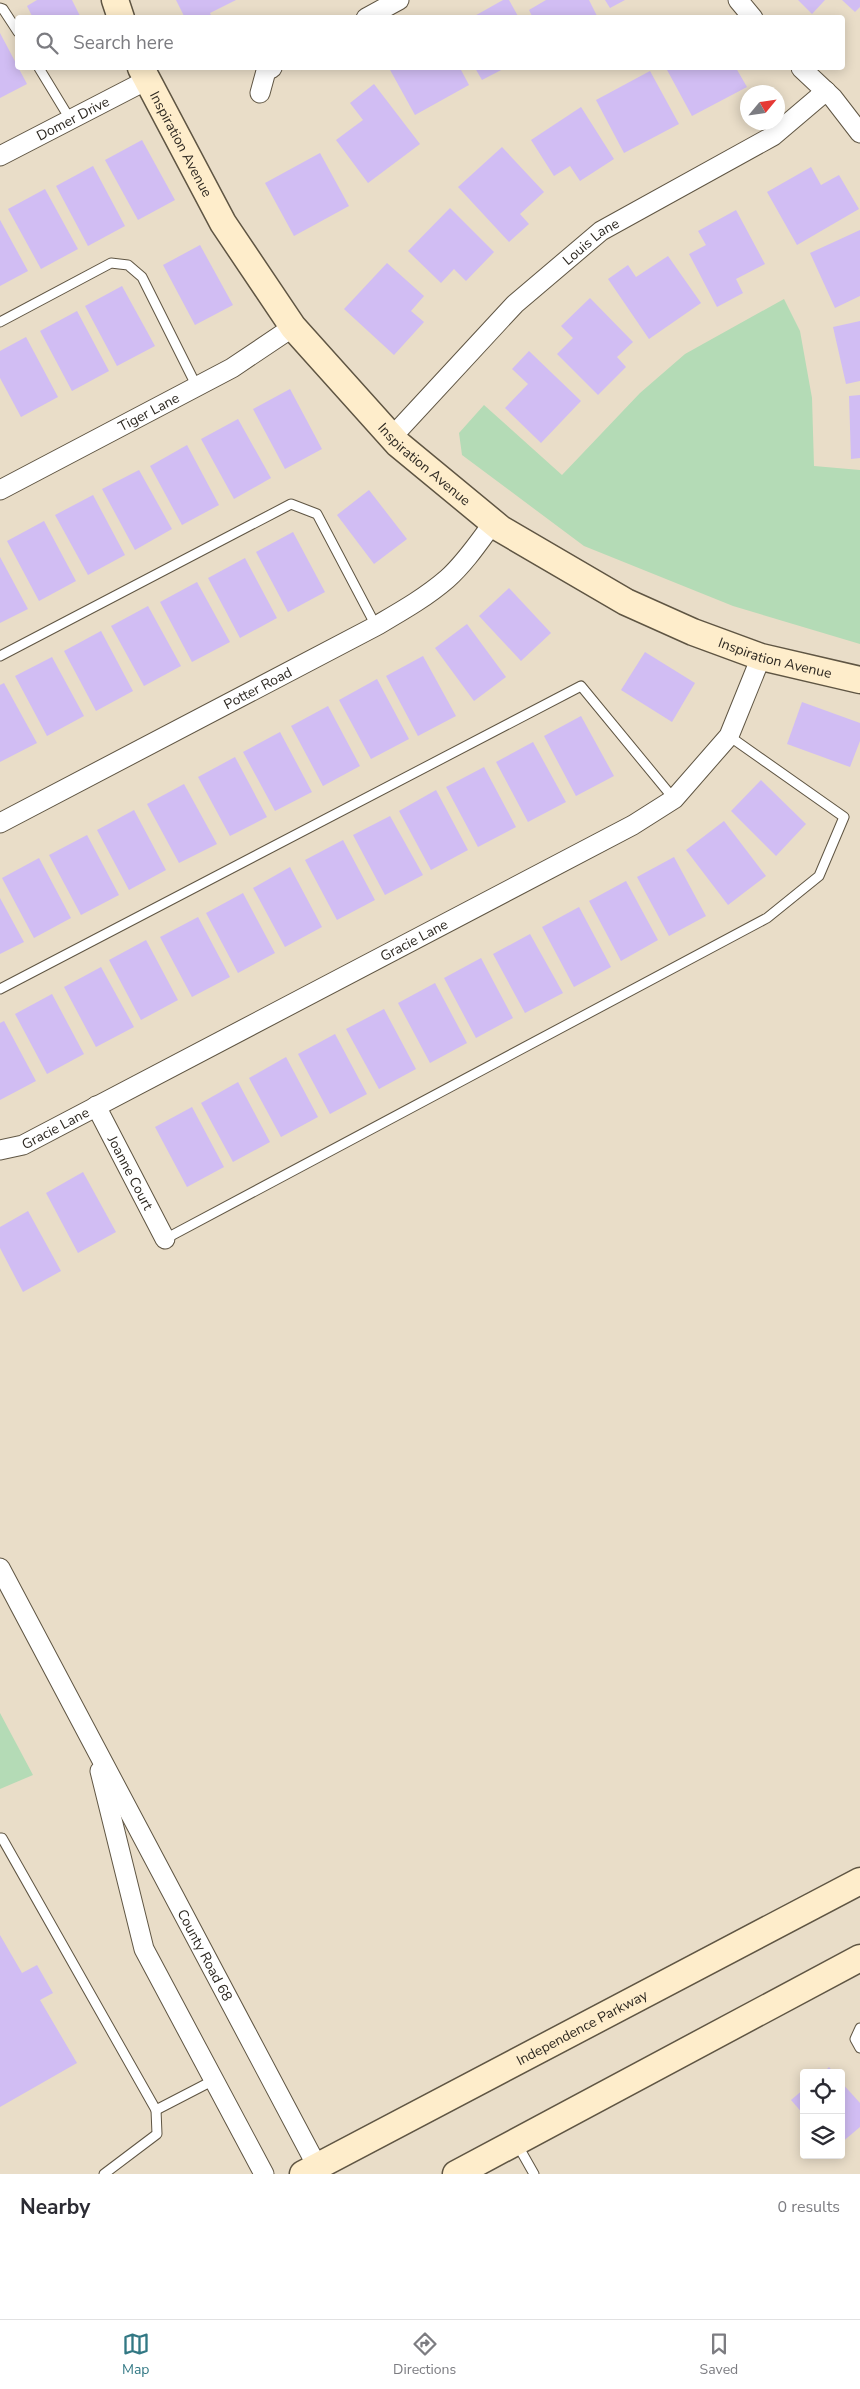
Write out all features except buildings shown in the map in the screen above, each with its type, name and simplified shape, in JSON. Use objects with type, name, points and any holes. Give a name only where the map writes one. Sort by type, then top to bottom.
[{"type":"main road","points":[[115,0],[120,15]]},
{"type":"main road","name":"Inspiration Avenue","points":[[144,74],[223,223],[293,327],[391,438],[494,523],[563,567],[626,602],[693,632],[762,657],[860,680]]},
{"type":"main road","name":"Independence Parkway","points":[[314,2171],[860,1881]]},
{"type":"main road","points":[[456,2174],[860,1958]]},
{"type":"street","points":[[372,15],[399,0]]},
{"type":"street","points":[[738,0],[750,15]]},
{"type":"street","points":[[260,94],[266,71],[268,70]]},
{"type":"street","points":[[803,70],[826,91],[860,133]]},
{"type":"street","name":"Domer Drive","points":[[0,156],[70,119],[144,74]]},
{"type":"street","name":"Louis Lane","points":[[391,438],[515,304],[601,231],[773,136],[826,91]]},
{"type":"street","name":"Tiger Lane","points":[[0,490],[232,368],[293,327]]},
{"type":"street","name":"Potter Road","points":[[0,823],[413,605],[447,579],[470,555],[494,523]]},
{"type":"street","name":"Gracie Lane","points":[[0,1150],[23,1145],[633,825],[674,799],[729,736],[762,657]]},
{"type":"street","name":"Joanne Court","points":[[96,1106],[165,1239]]},
{"type":"street","name":"County Road 68","points":[[0,1568],[93,1743],[314,2171]]},
{"type":"street","name":"County Road 68","points":[[93,1743],[144,1949],[264,2174]]},
{"type":"lane","points":[[0,8],[3,9],[15,27]]},
{"type":"lane","points":[[40,70],[70,119]]},
{"type":"lane","points":[[0,322],[111,264],[128,264],[142,277],[197,387]]},
{"type":"lane","points":[[0,656],[291,504],[317,514],[376,626]]},
{"type":"lane","points":[[0,989],[581,686],[674,799]]},
{"type":"lane","points":[[165,1239],[768,918],[819,876],[844,817],[729,736]]},
{"type":"lane","points":[[0,1838],[2,1838],[156,2110],[156,2134],[104,2174]]},
{"type":"lane","points":[[860,2028],[855,2039],[860,2048]]},
{"type":"lane","points":[[156,2110],[214,2080]]},
{"type":"lane","points":[[516,2142],[534,2174]]},
{"type":"green space","points":[[784,299],[800,331],[812,398],[814,466],[860,470],[860,644],[733,606],[584,546],[462,455],[459,433],[484,405],[562,475],[640,393],[685,354]]},
{"type":"green space","points":[[0,1713],[33,1775],[0,1789]]}]
